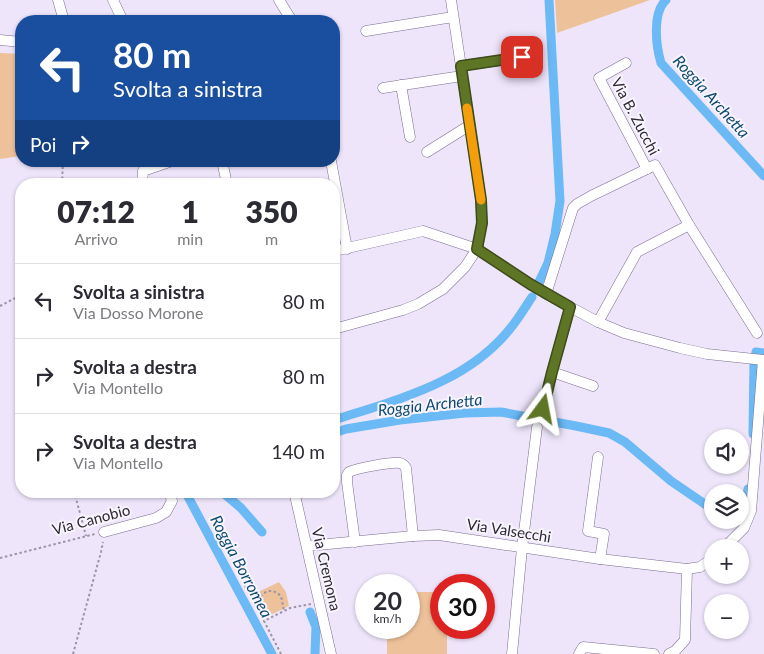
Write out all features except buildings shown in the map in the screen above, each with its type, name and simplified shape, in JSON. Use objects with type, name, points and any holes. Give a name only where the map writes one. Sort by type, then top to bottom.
[{"type":"street","points":[[58,0],[62,15]]},
{"type":"street","points":[[113,0],[120,15]]},
{"type":"street","points":[[279,0],[288,15]]},
{"type":"street","points":[[340,326],[418,304],[443,289],[465,266],[477,249],[482,223],[481,200],[451,0]]},
{"type":"street","points":[[366,31],[453,16]]},
{"type":"street","points":[[0,40],[15,41]]},
{"type":"street","points":[[383,88],[522,57]]},
{"type":"street","name":"Via B. Zucchi","points":[[626,63],[599,78],[647,169]]},
{"type":"street","points":[[401,85],[410,137]]},
{"type":"street","points":[[427,152],[470,125]]},
{"type":"street","name":"Via B. Zucchi","points":[[546,294],[574,208],[577,204],[655,164],[689,225],[757,333]]},
{"type":"street","points":[[142,178],[143,171],[155,167]]},
{"type":"street","points":[[340,210],[347,249]]},
{"type":"street","points":[[598,322],[637,252],[689,225]]},
{"type":"street","points":[[340,250],[423,231],[477,249],[546,294],[598,322],[624,333],[707,354],[759,359],[751,511],[744,528],[733,539]]},
{"type":"street","points":[[543,409],[570,307]]},
{"type":"street","points":[[552,372],[593,386]]},
{"type":"street","points":[[512,654],[522,548],[537,427]]},
{"type":"street","points":[[598,457],[588,531],[604,534],[600,560]]},
{"type":"street","points":[[355,542],[347,475],[349,472],[374,466],[400,463],[406,468],[413,536]]},
{"type":"street","name":"Via Canobio","points":[[104,532],[156,518],[166,512],[172,501],[171,498]]},
{"type":"street","name":"Via Cremona","points":[[296,498],[331,654]]},
{"type":"street","name":"Via Valsecchi","points":[[306,546],[439,535],[600,560],[687,570],[704,564]]},
{"type":"street","points":[[669,654],[675,651],[685,640],[687,570]]},
{"type":"street","points":[[581,651],[654,654]]},
{"type":"path","points":[[0,306],[15,298]]},
{"type":"path","points":[[76,498],[86,536]]},
{"type":"path","points":[[73,654],[101,552],[104,532]]},
{"type":"path","name":"Via Canobio","points":[[0,558],[104,532]]},
{"type":"path","points":[[245,586],[281,654]]},
{"type":"path","points":[[255,605],[261,595],[274,591],[281,596],[284,611]]},
{"type":"path","points":[[264,621],[290,608],[319,603]]},
{"type":"shaded area","points":[[555,0],[650,0],[557,33]]},
{"type":"shaded area","points":[[0,53],[15,54],[15,157],[0,159]]},
{"type":"shaded area","points":[[279,582],[286,592],[289,606],[264,618],[252,595]]},
{"type":"shaded area","points":[[420,592],[430,592],[430,639],[447,639],[447,654],[387,654],[387,639],[420,639]]},
{"type":"waterway","name":"Roggia Borromea","points":[[538,284],[548,263],[560,201],[549,0]]},
{"type":"waterway","name":"Roggia Archetta","points":[[666,0],[659,13],[656,30],[661,63],[764,176]]},
{"type":"waterway","name":"Roggia Borromea","points":[[340,418],[408,396],[455,375],[496,345],[513,325],[532,297]]},
{"type":"waterway","name":"Roggia Archetta","points":[[753,434],[754,360],[756,352],[764,353]]},
{"type":"waterway","name":"Roggia Archetta","points":[[340,431],[400,420],[465,413],[501,412],[576,426],[609,433],[625,442],[671,481],[704,504]]},
{"type":"waterway","name":"Roggia Borromea","points":[[189,498],[272,654]]},
{"type":"waterway","name":"Roggia Archetta","points":[[229,498],[241,508],[262,532]]},
{"type":"waterway","name":"Roggia Archetta","points":[[310,612],[316,627],[315,654]]},
{"type":"slow traffic","points":[[467,108],[481,200]]},
{"type":"route","points":[[522,57],[461,66],[481,200],[482,223],[477,249],[546,294],[570,307],[543,409]]}]
